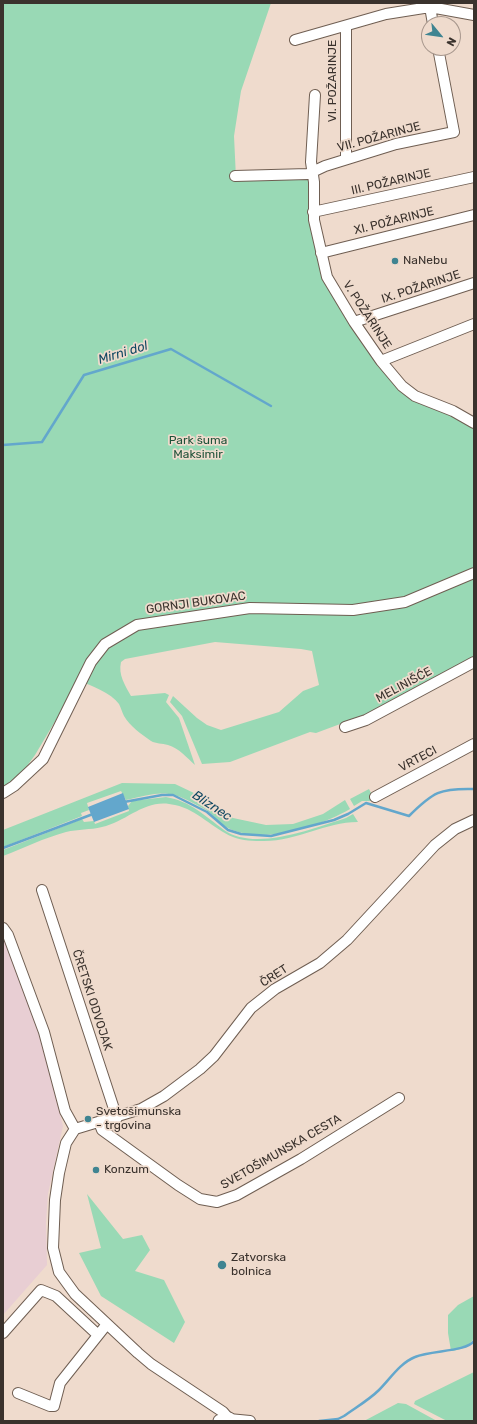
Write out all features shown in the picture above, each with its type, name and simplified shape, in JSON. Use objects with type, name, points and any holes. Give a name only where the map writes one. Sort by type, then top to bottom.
[{"type":"street","points":[[295,40],[386,14],[430,6],[474,15]]},
{"type":"street","points":[[430,6],[432,16]]},
{"type":"street","name":"VI. POŽARINJE","points":[[346,26],[346,159]]},
{"type":"street","name":"VII. POŽARINJE","points":[[235,176],[308,174],[325,166],[396,144],[454,132],[440,56]]},
{"type":"street","points":[[312,173],[315,95]]},
{"type":"street","name":"V. POŽARINJE","points":[[312,173],[314,182],[313,212],[327,277],[354,322],[381,361],[402,386],[415,396],[453,411],[474,423]]},
{"type":"street","name":"III. POŽARINJE","points":[[313,212],[474,177]]},
{"type":"street","name":"XI. POŽARINJE","points":[[321,253],[474,215]]},
{"type":"street","name":"IX. POŽARINJE","points":[[354,322],[474,284]]},
{"type":"street","points":[[381,361],[474,324]]},
{"type":"street","name":"GORNJI BUKOVAC","points":[[3,793],[14,786],[43,759],[91,662],[105,644],[137,625],[250,608],[360,608],[406,602],[474,573]]},
{"type":"street","name":"MELINIŠĆE","points":[[345,728],[372,717],[474,662]]},
{"type":"street","name":"VRTECI","points":[[375,797],[474,744]]},
{"type":"street","name":"ČRET","points":[[74,1129],[117,1118],[141,1109],[164,1096],[200,1069],[214,1056],[251,1008],[275,989],[320,963],[347,940],[435,845],[455,829],[474,820]]},
{"type":"street","name":"ČRETSKI ODVOJAK","points":[[42,890],[117,1118]]},
{"type":"street","points":[[3,928],[8,935],[44,1032],[65,1111],[74,1129],[66,1143],[58,1180],[55,1207],[54,1248],[55,1261],[59,1272],[66,1284],[151,1364],[222,1412],[226,1420],[250,1421]]},
{"type":"street","name":"SVETOŠIMUNSKA CESTA","points":[[99,1122],[102,1130],[178,1185],[200,1199],[217,1202],[237,1195],[301,1159],[399,1098]]},
{"type":"street","points":[[3,1333],[41,1290],[45,1290],[56,1296],[98,1335]]},
{"type":"street","points":[[18,1393],[50,1406],[54,1406],[60,1383],[107,1324]]},
{"type":"shaded area","points":[[3,933],[33,1011],[63,1126],[48,1194],[46,1223],[47,1265],[3,1315]]},
{"type":"green space","name":"Park šuma Maksimir","points":[[3,3],[271,3],[241,91],[234,136],[236,178],[310,179],[322,270],[389,376],[451,415],[474,427],[474,657],[383,708],[316,733],[310,732],[230,762],[202,764],[182,716],[170,702],[173,696],[197,718],[207,725],[221,730],[279,712],[303,691],[319,685],[312,651],[215,642],[125,659],[121,662],[120,671],[131,696],[165,693],[169,695],[166,702],[179,718],[195,765],[176,748],[153,742],[136,730],[124,716],[119,704],[111,696],[79,681],[35,755],[14,784],[3,790]]},
{"type":"green space","points":[[122,783],[175,784],[194,793],[233,818],[266,825],[293,824],[323,814],[345,800],[350,809],[323,822],[290,832],[257,835],[242,833],[228,828],[222,825],[205,809],[175,795],[153,794],[126,800],[121,791],[87,803],[89,810],[81,813],[82,816],[3,847],[3,830]]},
{"type":"green space","points":[[369,789],[372,795],[371,801],[362,801],[354,806],[350,799]]},
{"type":"green space","points":[[166,797],[183,802],[204,814],[224,830],[237,836],[252,839],[268,839],[302,832],[346,818],[353,814],[358,822],[334,825],[276,840],[248,840],[226,834],[198,815],[183,807],[165,803],[146,807],[102,827],[75,830],[58,834],[3,856],[3,850],[82,819],[84,822],[94,821],[95,824],[129,811],[128,806],[132,801]]},
{"type":"green space","points":[[87,1194],[123,1239],[142,1235],[150,1250],[135,1271],[164,1280],[185,1322],[174,1343],[101,1296],[79,1253],[101,1248]]},
{"type":"green space","points":[[474,1296],[474,1338],[470,1344],[464,1348],[451,1351],[448,1333],[448,1315],[458,1305]]},
{"type":"green space","points":[[474,1372],[474,1421],[447,1421],[414,1404],[415,1401]]},
{"type":"green space","points":[[398,1403],[406,1404],[437,1421],[364,1421]]},
{"type":"water","points":[[123,793],[129,809],[94,822],[88,807]]},
{"type":"waterway","name":"Mirni dol","points":[[3,445],[42,442],[84,375],[171,349],[271,406]]},
{"type":"waterway","name":"Bliznec","points":[[124,802],[162,795],[173,795],[207,812],[228,830],[241,834],[271,836],[334,820],[348,814],[366,803],[409,816],[424,802],[438,793],[453,789],[474,789]]},
{"type":"waterway","name":"Bliznec","points":[[3,848],[93,814]]},
{"type":"waterway","points":[[319,1421],[338,1419],[344,1416],[375,1394],[400,1367],[415,1357],[464,1347],[470,1345],[474,1341]]},
{"type":"place","name":"NaNebu","points":[[395,261]]},
{"type":"place","name":"Svetošimunska - trgovina","points":[[88,1119]]},
{"type":"place","name":"Konzum","points":[[96,1170]]},
{"type":"place","name":"Zatvorska bolnica","points":[[222,1265]]}]
